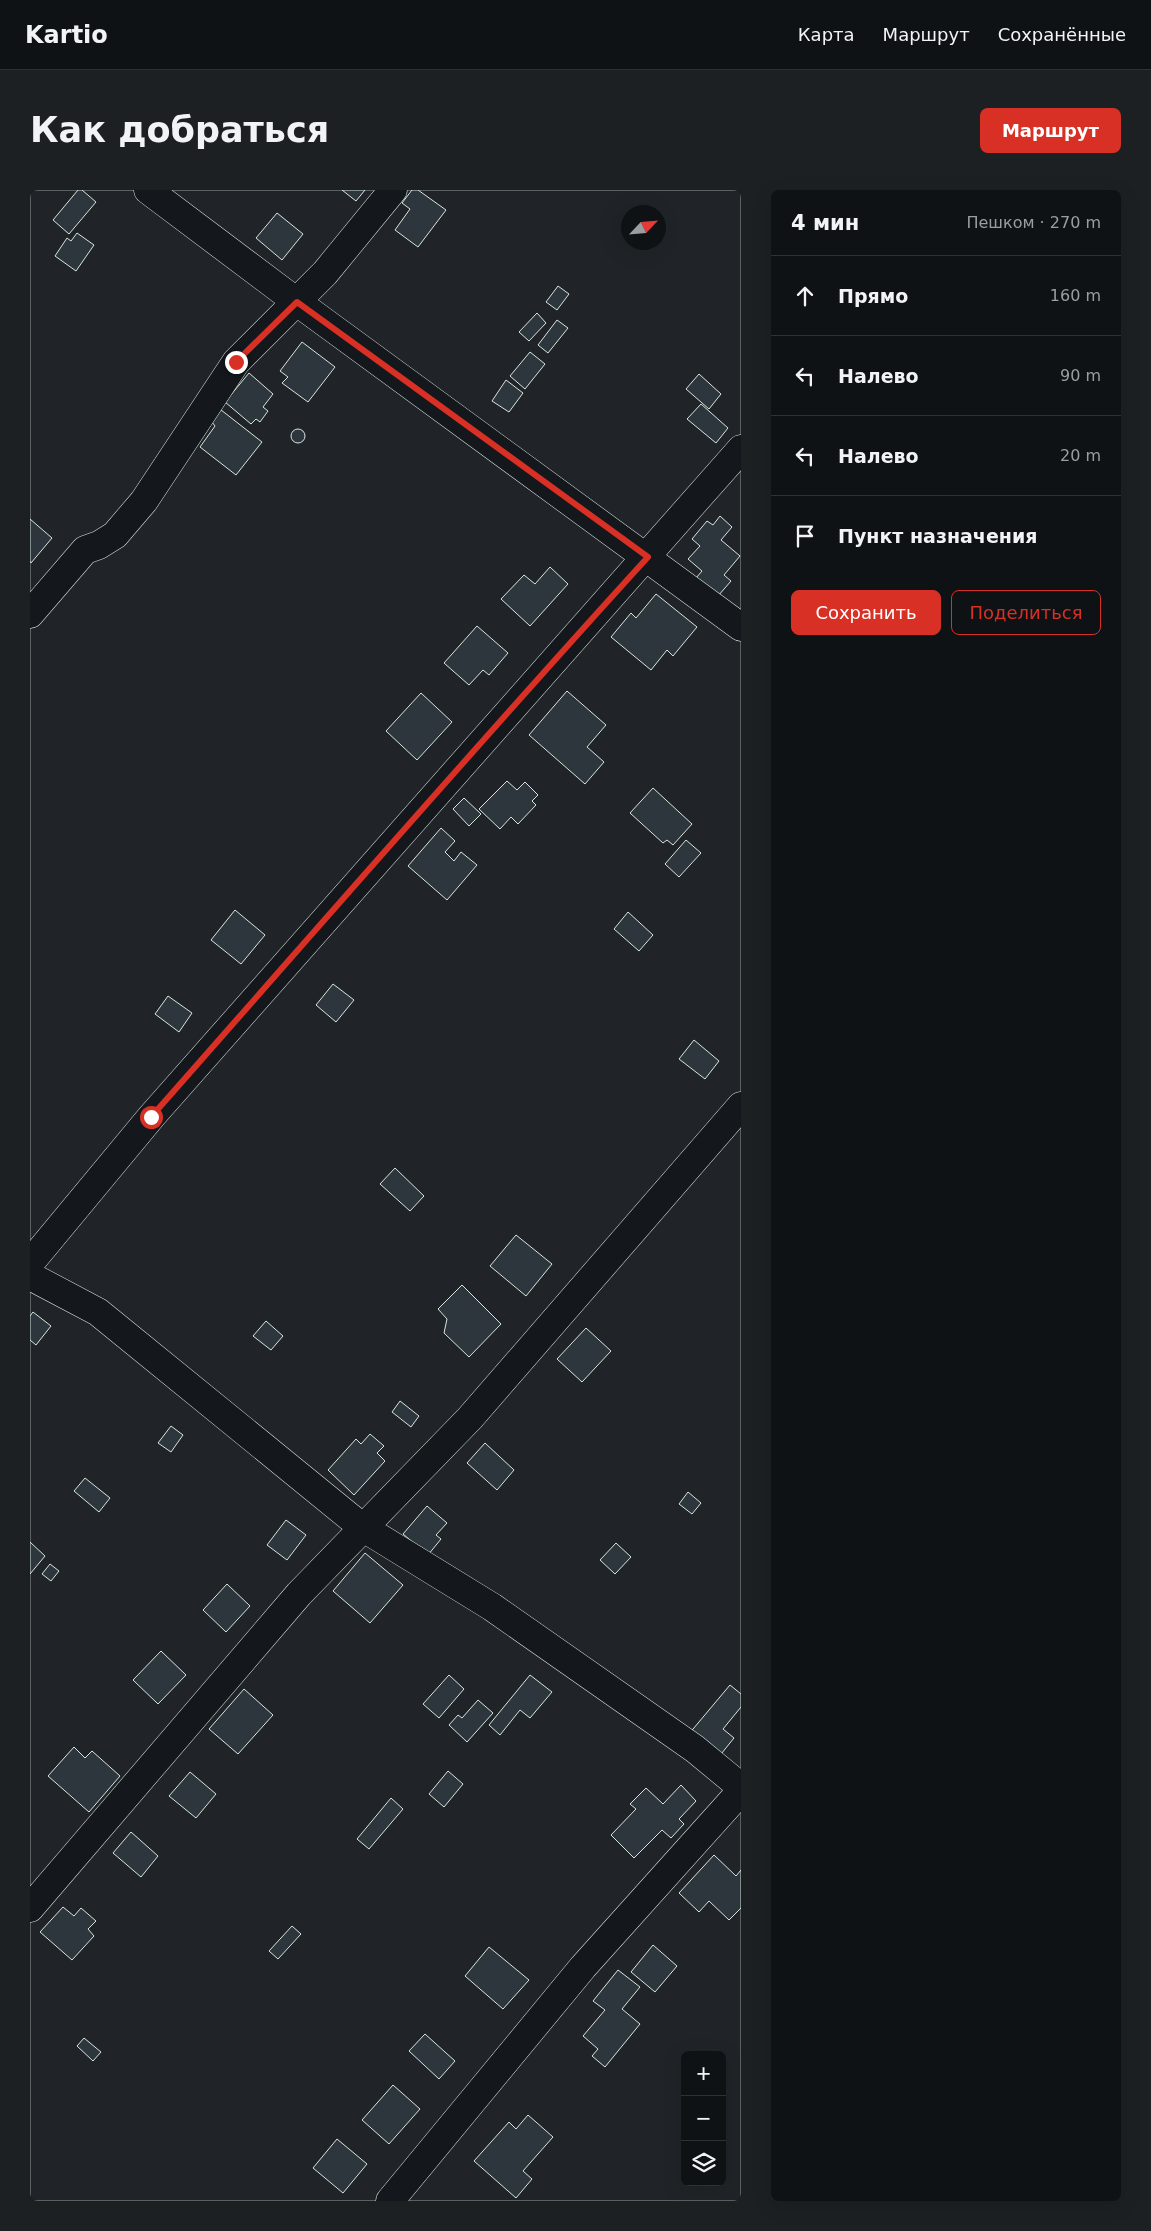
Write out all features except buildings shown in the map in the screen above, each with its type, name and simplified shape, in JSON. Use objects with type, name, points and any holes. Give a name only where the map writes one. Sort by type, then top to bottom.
[{"type":"street","points":[[148,190],[297,302],[648,557],[741,627]]},
{"type":"street","points":[[30,614],[85,550],[99,545],[115,535],[144,501],[236,362],[325,273],[393,190]]},
{"type":"street","points":[[30,1263],[151,1117],[403,833],[525,692],[648,557],[741,449]]},
{"type":"street","points":[[30,1908],[299,1594],[362,1527],[388,1503],[470,1418],[741,1106]]},
{"type":"street","points":[[30,1276],[98,1312],[362,1527],[492,1607],[695,1749],[741,1787]]},
{"type":"street","points":[[390,2201],[583,1967],[741,1791]]},
{"type":"shaded area","points":[[30,190],[741,190],[741,2201],[30,2201]]},
{"type":"route","points":[[151,1117],[403,833],[525,692],[648,557],[297,302],[236,362]]}]
